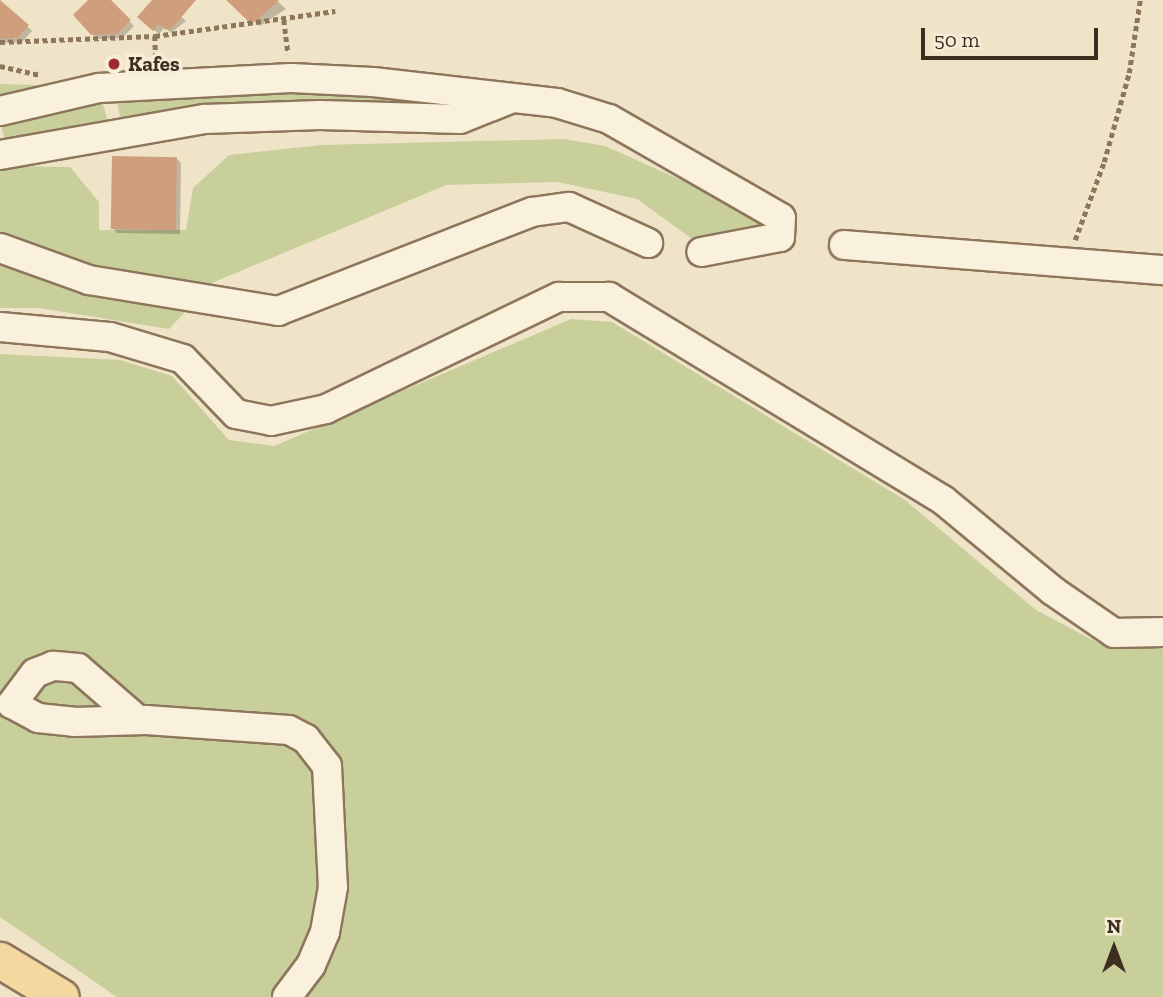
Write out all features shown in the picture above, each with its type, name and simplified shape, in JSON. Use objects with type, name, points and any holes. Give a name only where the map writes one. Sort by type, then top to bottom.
[{"type":"main road","points":[[0,960],[61,997]]},
{"type":"street","points":[[0,111],[92,89],[291,78],[373,82],[556,103],[609,119],[781,218],[780,237],[701,252]]},
{"type":"street","points":[[0,155],[205,119],[320,115],[460,120],[513,98]]},
{"type":"street","points":[[0,248],[89,280],[278,311],[532,212],[569,207],[648,243]]},
{"type":"street","points":[[844,245],[1163,270]]},
{"type":"street","points":[[0,327],[110,337],[183,359],[236,414],[271,421],[326,409],[559,297],[609,297],[943,500],[1053,591],[1114,633],[1163,632]]},
{"type":"street","points":[[138,720],[78,668],[53,666],[35,673],[6,701],[38,718],[138,720],[289,730],[306,739],[327,765],[333,887],[325,932],[311,965],[287,997]]},
{"type":"path","points":[[1066,263],[1104,162],[1129,73],[1140,0]]},
{"type":"path","points":[[0,43],[127,38],[284,20],[335,11]]},
{"type":"path","points":[[284,20],[291,78]]},
{"type":"green space","points":[[0,84],[72,86],[0,105]]},
{"type":"green space","points":[[218,89],[399,94],[473,105],[121,121],[116,97]]},
{"type":"green space","points":[[102,100],[108,122],[7,149],[2,127]]},
{"type":"green space","points":[[564,139],[605,146],[764,217],[768,228],[695,241],[637,199],[558,182],[446,185],[212,283],[169,329],[39,308],[0,308],[0,166],[70,167],[99,202],[99,230],[186,230],[193,188],[229,155],[322,145]]},
{"type":"green space","points":[[571,319],[612,322],[905,500],[1036,610],[1102,645],[1163,646],[1163,997],[117,997],[0,917],[0,354],[120,360],[172,376],[229,440],[274,446]]},
{"type":"building","points":[[0,0],[29,25],[17,38],[0,39]]},
{"type":"building","points":[[88,0],[111,0],[131,20],[117,34],[91,35],[73,15]]},
{"type":"building","points":[[152,0],[196,0],[173,27],[166,30],[159,24],[153,31],[137,17]]},
{"type":"building","points":[[226,0],[279,0],[255,22],[248,21]]},
{"type":"building","points":[[112,156],[177,157],[176,230],[111,229]]},
{"type":"place","name":"Kafes","points":[[114,64]]}]
